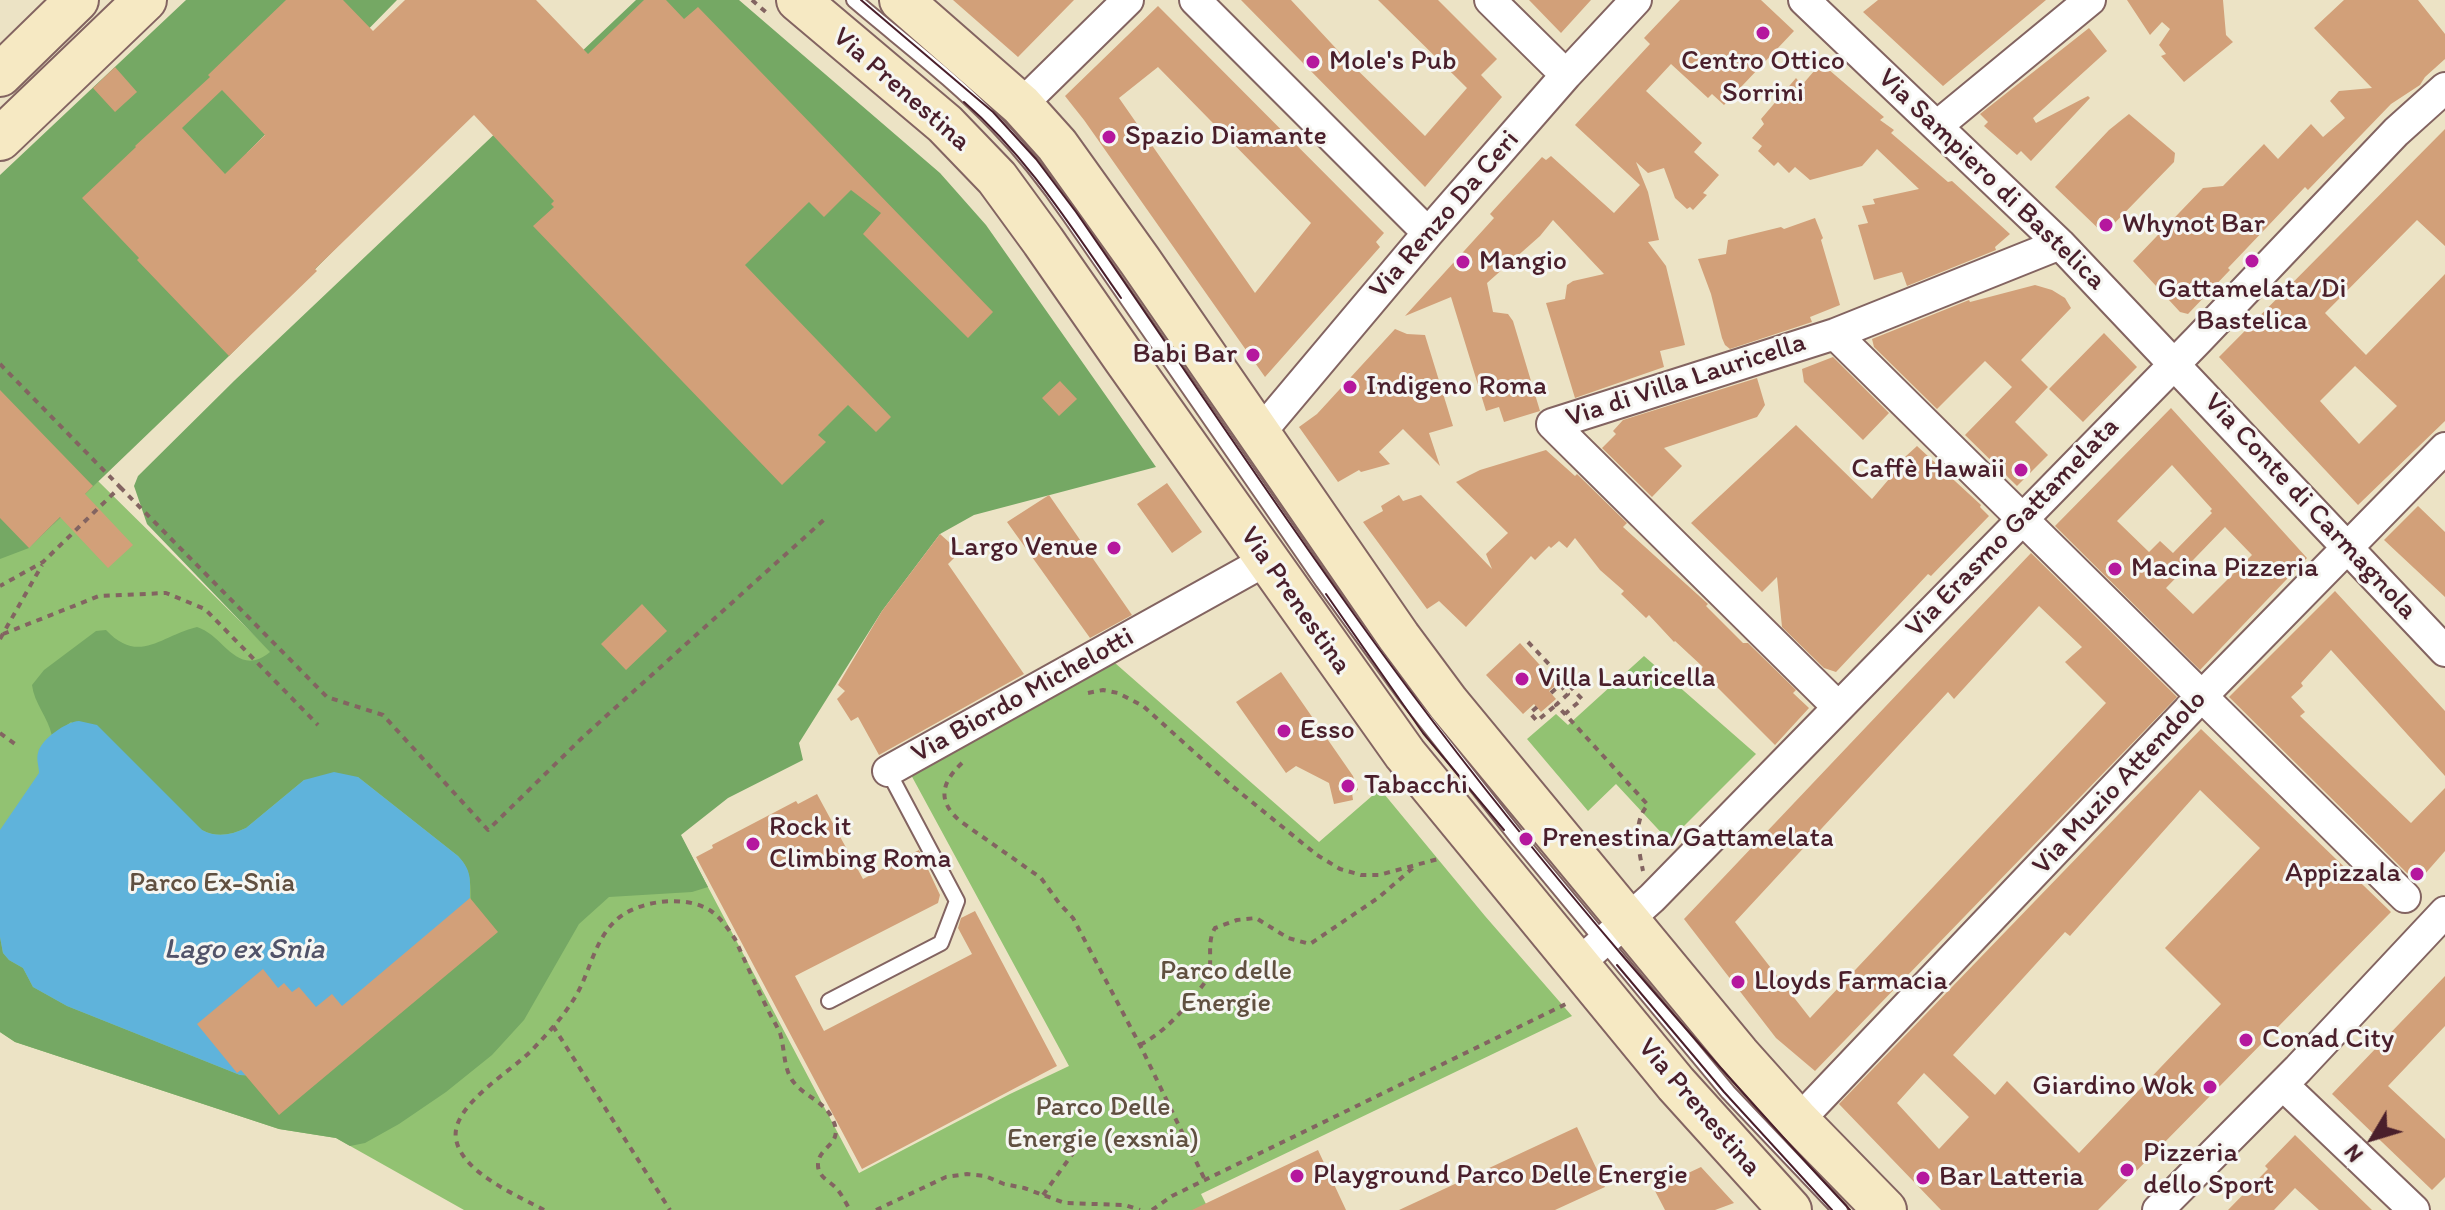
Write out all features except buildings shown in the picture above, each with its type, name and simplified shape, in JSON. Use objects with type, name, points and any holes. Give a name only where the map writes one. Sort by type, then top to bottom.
[{"type":"main road","points":[[0,75],[77,0]]},
{"type":"main road","points":[[0,139],[145,0]]},
{"type":"main road","name":"Via Prenestina","points":[[798,0],[945,124],[997,178],[1389,733],[1594,958],[1738,1054],[1885,1210]]},
{"type":"main road","points":[[901,0],[1009,115]]},
{"type":"main road","name":"Via Prenestina","points":[[1009,115],[1072,165],[1448,703],[1594,958],[1676,1084],[1790,1210]]},
{"type":"street","points":[[1009,115],[1128,0]]},
{"type":"street","points":[[1195,0],[1428,233]]},
{"type":"street","points":[[1490,0],[1566,75]]},
{"type":"street","name":"Via Renzo Da Ceri","points":[[1259,434],[1428,233],[1636,0]]},
{"type":"street","name":"Via Sampiero di Bastelica","points":[[1804,0],[2060,244],[2174,363]]},
{"type":"street","points":[[1937,126],[2090,0]]},
{"type":"street","name":"Via Erasmo Gattamelata","points":[[1594,958],[2396,132],[2445,88]]},
{"type":"street","name":"Via di Villa Lauricella","points":[[1838,707],[1552,424],[1835,334],[2060,244]]},
{"type":"street","points":[[1835,334],[2405,897]]},
{"type":"street","name":"Via Conte di Carmagnola","points":[[2174,363],[2445,651]]},
{"type":"street","name":"Via Muzio Attendolo","points":[[1798,1121],[2201,697],[2445,448]]},
{"type":"street","name":"Via Biordo Michelotti","points":[[888,771],[1267,560]]},
{"type":"street","points":[[2158,1210],[2283,1085],[2445,912]]},
{"type":"street","points":[[2283,1085],[2414,1210]]},
{"type":"lane","name":"Via Prenestina","points":[[854,0],[1009,115],[1054,193],[1323,582],[1594,958],[1840,1210]]},
{"type":"lane","name":"Via Biordo Michelotti","points":[[829,1001],[941,943],[957,901],[888,771]]},
{"type":"path","points":[[0,364],[327,697],[383,715],[488,830],[584,736],[826,518]]},
{"type":"path","points":[[0,586],[43,562],[120,487]]},
{"type":"path","points":[[2,637],[43,562]]},
{"type":"path","points":[[2,637],[99,596],[166,593],[205,609],[318,725]]},
{"type":"path","points":[[1528,642],[1582,699],[1565,714]]},
{"type":"path","points":[[1537,707],[1530,713],[1537,721],[1568,694],[1560,685],[1551,693]]},
{"type":"path","points":[[1083,694],[1103,690],[1118,693],[1143,706],[1231,785],[1328,863],[1361,875],[1379,875],[1438,859]]},
{"type":"path","points":[[1556,705],[1648,805],[1641,811],[1637,846],[1643,872],[1636,878]]},
{"type":"path","points":[[0,733],[15,744]]},
{"type":"path","points":[[964,760],[949,777],[945,787],[945,804],[950,812],[1041,878],[1073,918],[1140,1045],[1205,1180]]},
{"type":"path","points":[[1140,1045],[1167,1027],[1206,981],[1210,973],[1211,934],[1215,928],[1237,920],[1256,918],[1288,938],[1310,944],[1378,898],[1416,865]]},
{"type":"path","points":[[544,1210],[473,1167],[456,1140],[456,1127],[478,1095],[521,1061],[553,1026],[577,993],[602,938],[615,921],[635,909],[661,902],[690,903],[710,911],[735,939],[780,1034],[785,1066],[792,1080],[800,1090],[824,1105],[832,1117],[837,1133],[818,1163],[819,1170],[825,1180],[837,1189],[850,1210]]},
{"type":"path","points":[[1152,1210],[1594,958]]},
{"type":"path","points":[[553,1026],[670,1210]]},
{"type":"path","points":[[1043,1195],[1076,1149]]},
{"type":"path","points":[[876,1210],[923,1186],[956,1175],[985,1176],[1065,1203],[1125,1205],[1140,1210]]},
{"type":"green space","points":[[186,0],[397,0],[247,153],[337,247],[229,356],[29,548],[0,559],[0,175]]},
{"type":"green space","points":[[636,0],[739,0],[940,173],[986,225],[1156,467],[974,515],[940,534],[882,611],[799,743],[803,760],[728,798],[681,835],[708,887],[692,892],[609,897],[579,924],[524,1020],[492,1055],[446,1092],[365,1143],[350,1146],[336,1138],[279,1129],[15,1042],[0,1032],[0,937],[3,953],[23,968],[33,987],[67,1006],[240,1075],[276,1077],[471,908],[468,874],[458,856],[358,777],[304,780],[246,828],[224,835],[213,834],[202,830],[71,722],[52,736],[32,685],[44,670],[96,631],[106,630],[129,646],[140,647],[197,627],[207,631],[231,653],[248,661],[270,652],[147,524],[134,486],[138,476]]},
{"type":"green space","points":[[98,481],[323,703],[681,836],[859,1173],[1069,1066],[910,773],[1115,663],[1319,842],[1380,789],[1572,1016],[1201,1194],[1209,1210],[464,1210],[336,1138],[279,1129],[15,1042],[0,1032],[0,531],[29,548]]},
{"type":"green space","points":[[1644,656],[1756,754],[1669,841],[1616,784],[1588,811],[1527,739],[1556,714],[1568,725]]},
{"type":"water","name":"Lago ex Snia","points":[[79,721],[97,725],[202,830],[213,834],[229,834],[246,828],[304,780],[334,772],[358,777],[463,861],[470,880],[470,898],[276,1077],[240,1075],[67,1006],[33,987],[23,968],[3,953],[0,937],[0,830],[39,773],[37,755],[44,742],[61,728]]},
{"type":"tram line","points":[[861,0],[993,112],[1036,159],[1076,212],[1324,573],[1462,759],[1623,956],[1850,1210]]},
{"type":"tram line","points":[[964,102],[1029,170],[1121,298]]},
{"type":"tram line","points":[[1326,594],[1423,733],[1504,830]]},
{"type":"tram line","points":[[1617,965],[1724,1092],[1832,1210]]},
{"type":"place","name":"Centro Ottico Sorrini","points":[[1763,33]]},
{"type":"place","name":"Mole's Pub","points":[[1313,62]]},
{"type":"place","name":"Spazio Diamante","points":[[1109,137]]},
{"type":"place","name":"Whynot Bar","points":[[2106,225]]},
{"type":"place","name":"Gattamelata/Di Bastelica","points":[[2252,261]]},
{"type":"place","name":"Mangio","points":[[1463,262]]},
{"type":"place","name":"Babi Bar","points":[[1253,355]]},
{"type":"place","name":"Indigeno Roma","points":[[1350,387]]},
{"type":"place","name":"Caffè Hawaii","points":[[2021,470]]},
{"type":"place","name":"Largo Venue","points":[[1114,548]]},
{"type":"place","name":"Macina Pizzeria","points":[[2115,569]]},
{"type":"place","name":"Villa Lauricella","points":[[1522,679]]},
{"type":"place","name":"Esso","points":[[1284,731]]},
{"type":"place","name":"Tabacchi","points":[[1348,786]]},
{"type":"place","name":"Prenestina/Gattamelata","points":[[1526,839]]},
{"type":"place","name":"Rock it Climbing Roma","points":[[753,844]]},
{"type":"place","name":"Appizzala","points":[[2417,874]]},
{"type":"place","name":"Lloyds Farmacia","points":[[1738,982]]},
{"type":"place","name":"Conad City","points":[[2246,1040]]},
{"type":"place","name":"Giardino Wok","points":[[2210,1087]]},
{"type":"place","name":"Pizzeria dello Sport","points":[[2127,1170]]},
{"type":"place","name":"Playground Parco Delle Energie","points":[[1297,1176]]},
{"type":"place","name":"Bar Latteria","points":[[1923,1178]]},
{"type":"park label","name":"Parco Ex-Snia","points":[[212,884]]},
{"type":"park label","name":"Parco delle Energie","points":[[1226,988]]},
{"type":"park label","name":"Parco Delle Energie (exsnia)","points":[[1103,1124]]}]
